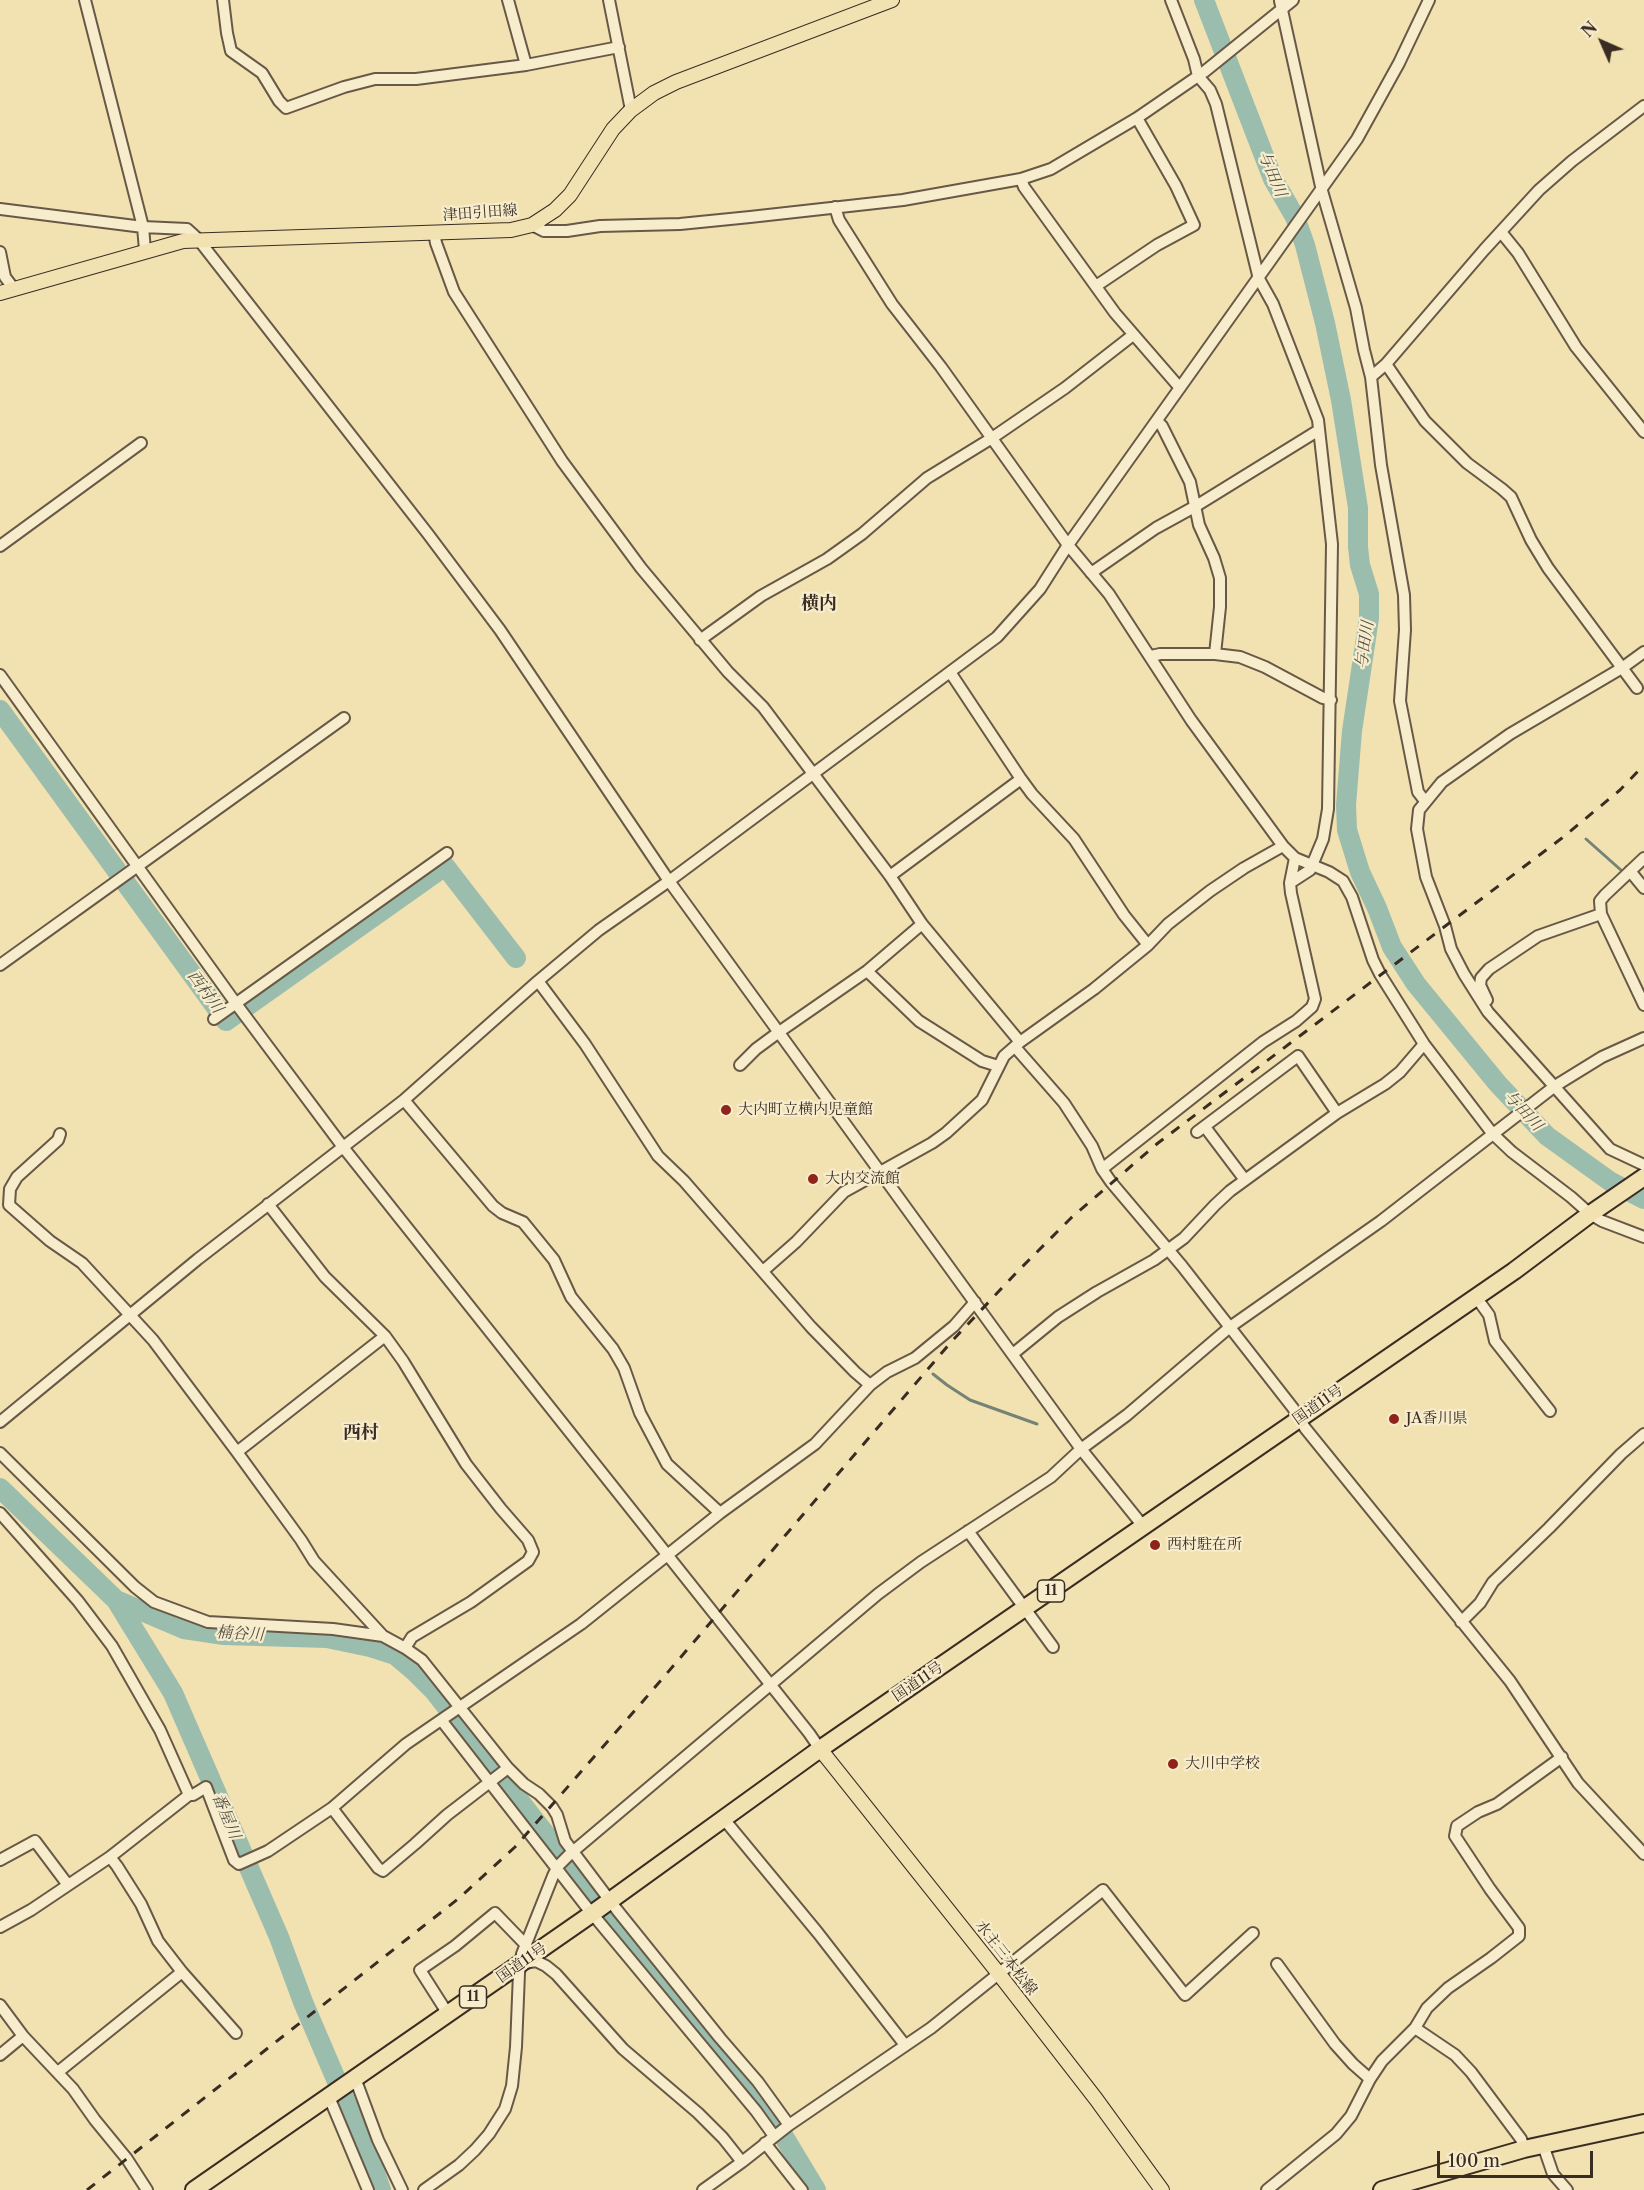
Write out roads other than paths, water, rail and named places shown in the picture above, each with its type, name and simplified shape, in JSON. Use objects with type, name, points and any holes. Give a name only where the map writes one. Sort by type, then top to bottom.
[{"type":"highway","name":"国道11号","points":[[194,2190],[602,1907],[819,1749],[1024,1610],[1533,1257],[1644,1177]]},
{"type":"highway","points":[[1382,2190],[1524,2149],[1644,2123]]},
{"type":"main road","name":"津田引田線","points":[[7,291],[145,250],[198,239],[511,230],[532,225],[555,210],[570,195],[613,129],[631,110],[654,93],[676,82],[892,0]]},
{"type":"main road","name":"水主三本松線","points":[[819,1749],[999,1974],[1096,2099],[1162,2190]]},
{"type":"street","points":[[85,0],[143,227],[145,250]]},
{"type":"street","points":[[223,0],[231,51],[262,73],[279,101],[286,108],[344,87],[375,79],[416,79],[526,65],[619,47]]},
{"type":"street","points":[[508,0],[526,65]]},
{"type":"street","points":[[609,0],[631,110]]},
{"type":"street","points":[[1171,0],[1194,59],[1216,104],[1259,279],[1273,304],[1318,420],[1332,544],[1328,809],[1323,839],[1310,870],[1290,883]]},
{"type":"street","points":[[532,225],[543,231],[567,231],[600,226],[680,224],[903,200],[1021,179],[1052,169],[1137,118],[1201,74],[1280,6],[1293,0]]},
{"type":"street","points":[[0,1422],[268,1204],[404,1100],[599,930],[669,881],[997,637],[1040,589],[1068,545],[1319,194],[1371,117],[1429,0]]},
{"type":"street","points":[[1280,6],[1319,194],[1356,308],[1371,377],[1381,465],[1404,595],[1405,630],[1400,700],[1418,792],[1425,801]]},
{"type":"street","points":[[1371,377],[1386,364],[1539,190],[1572,161],[1644,106]]},
{"type":"street","points":[[1096,286],[1157,245],[1194,225],[1176,186],[1137,118]]},
{"type":"street","points":[[1021,179],[1024,187],[1133,335],[1180,388]]},
{"type":"street","points":[[835,207],[839,220],[892,304],[941,367],[1068,545],[1109,594],[1191,720],[1283,846],[1295,858],[1329,872],[1343,881],[1352,897],[1373,960],[1424,1044],[1512,1152],[1590,1214],[1643,1238]]},
{"type":"street","points":[[0,209],[143,227],[187,229],[198,239],[500,630],[669,881],[1082,1449],[1143,1526]]},
{"type":"street","points":[[434,232],[454,292],[562,461],[641,568],[728,672],[763,707],[890,876],[922,924],[1064,1103],[1092,1146],[1102,1169],[1510,1681],[1588,1795],[1644,1854]]},
{"type":"street","points":[[1501,232],[1518,253],[1576,347],[1644,432]]},
{"type":"street","points":[[0,252],[7,291]]},
{"type":"street","points":[[700,640],[761,596],[827,559],[862,534],[927,478],[992,438],[1065,388],[1133,335]]},
{"type":"street","points":[[1386,364],[1425,421],[1467,463],[1511,497],[1531,540],[1548,568],[1637,688]]},
{"type":"street","points":[[1157,421],[1162,426],[1190,482],[1198,525],[1214,558],[1220,578],[1220,607],[1215,654]]},
{"type":"street","points":[[1091,573],[1156,528],[1319,430]]},
{"type":"street","points":[[0,546],[141,443]]},
{"type":"street","points":[[1644,652],[1622,668],[1510,734],[1442,782],[1419,810],[1417,829],[1426,877],[1445,926],[1451,949],[1488,1012],[1553,1088],[1610,1149],[1644,1165]]},
{"type":"street","points":[[1151,656],[1215,654],[1240,657],[1331,700]]},
{"type":"street","points":[[950,672],[1021,779],[1074,839],[1124,915],[1148,945]]},
{"type":"street","points":[[0,675],[237,1005],[343,1147],[809,1733],[819,1749]]},
{"type":"street","points":[[0,965],[344,718]]},
{"type":"street","points":[[890,876],[1021,779]]},
{"type":"street","points":[[763,1271],[796,1242],[844,1191],[946,1133],[982,1100],[1004,1056],[1017,1045],[1094,989],[1148,945],[1168,924],[1210,891],[1283,846]]},
{"type":"street","points":[[214,1019],[237,1005],[447,853]]},
{"type":"street","points":[[1102,1169],[1263,1042],[1312,1008],[1315,999],[1291,893],[1290,883],[1295,858]]},
{"type":"street","points":[[1644,858],[1600,901],[1601,914],[1644,1005]]},
{"type":"street","points":[[1630,871],[1644,888]]},
{"type":"street","points":[[1488,1012],[1489,1003],[1480,985],[1481,978],[1489,969],[1538,936],[1601,914]]},
{"type":"street","points":[[740,1065],[778,1032],[867,970],[922,924]]},
{"type":"street","points":[[867,970],[919,1021],[982,1061],[998,1066]]},
{"type":"street","points":[[538,981],[591,1053],[658,1156],[684,1181],[811,1327],[870,1385]]},
{"type":"street","points":[[423,2190],[459,2165],[475,2150],[489,2134],[505,2109],[512,2086],[521,1963],[525,1944],[558,1867],[572,1853],[878,1594],[921,1562],[1051,1477],[1230,1327],[1381,1221],[1553,1088],[1602,1057],[1644,1038]]},
{"type":"street","points":[[1014,1353],[1058,1317],[1184,1238],[1215,1204],[1337,1113],[1385,1084],[1400,1072],[1424,1044]]},
{"type":"street","points":[[1245,1180],[1201,1129],[1298,1056],[1337,1113]]},
{"type":"street","points":[[404,1100],[493,1206],[502,1213],[523,1222],[554,1260],[571,1297],[613,1349],[624,1368],[640,1413],[667,1464],[720,1514]]},
{"type":"street","points":[[60,1134],[58,1140],[17,1177],[10,1189],[9,1205],[50,1241],[82,1263],[153,1340],[301,1540],[314,1562],[383,1636],[422,1660],[508,1768],[552,1807],[565,1840],[602,1907],[756,2112],[802,2190]]},
{"type":"street","points":[[268,1204],[325,1277],[385,1336],[403,1361],[466,1464],[528,1540],[533,1552],[528,1561],[471,1602],[412,1637],[405,1648]]},
{"type":"street","points":[[1476,1296],[1489,1315],[1496,1341],[1550,1411]]},
{"type":"street","points":[[0,1927],[31,1910],[110,1857],[189,1795],[206,1787],[234,1860],[239,1864],[262,1854],[332,1808],[406,1744],[581,1624],[720,1514],[815,1444],[870,1385],[887,1372],[915,1358],[954,1326],[975,1302]]},
{"type":"street","points":[[237,1452],[385,1336]]},
{"type":"street","points":[[1461,1622],[1480,1604],[1493,1582],[1621,1454],[1644,1434]]},
{"type":"street","points":[[0,1453],[135,1587],[154,1602],[208,1622],[333,1629],[383,1636]]},
{"type":"street","points":[[0,1513],[78,1601],[112,1646],[160,1730],[189,1795]]},
{"type":"street","points":[[968,1531],[1053,1647]]},
{"type":"street","points":[[442,1721],[558,1867],[602,1907],[720,2038],[758,2082],[788,2126]]},
{"type":"street","points":[[1267,2190],[1336,2134],[1351,2116],[1382,2061],[1415,2028],[1427,2008],[1448,1988],[1519,1936],[1519,1928],[1455,1836],[1457,1826],[1478,1812],[1497,1804],[1562,1757]]},
{"type":"street","points":[[332,1808],[378,1868],[383,1871],[447,1815],[508,1768]]},
{"type":"street","points":[[723,1818],[818,1933],[905,2044]]},
{"type":"street","points":[[0,1860],[35,1841],[68,1885]]},
{"type":"street","points":[[110,1857],[141,1904],[158,1941],[236,2033]]},
{"type":"street","points":[[703,2190],[788,2126],[931,2028],[1103,1890],[1185,1995],[1253,1933]]},
{"type":"street","points":[[448,2014],[420,1970],[455,1946],[495,1913],[525,1944]]},
{"type":"street","points":[[521,1963],[536,1961],[556,1974],[623,2049],[698,2113],[723,2138],[742,2162]]},
{"type":"street","points":[[1277,1964],[1335,2044],[1370,2079]]},
{"type":"street","points":[[58,2072],[182,1972]]},
{"type":"street","points":[[0,2005],[23,2036],[58,2072],[127,2159],[147,2190]]},
{"type":"street","points":[[1415,2028],[1455,2055],[1471,2072],[1521,2139],[1524,2149]]},
{"type":"street","points":[[0,2055],[23,2036]]},
{"type":"street","points":[[352,2080],[402,2190]]},
{"type":"street","points":[[332,2095],[368,2190]]},
{"type":"street","points":[[1542,2145],[1553,2174],[1567,2190]]},
{"type":"waterway","name":"与田川","points":[[1204,0],[1273,179],[1295,217],[1305,245],[1325,323],[1341,400],[1358,508],[1360,565],[1369,594],[1369,618],[1352,731],[1346,805],[1347,830],[1360,872],[1392,947],[1416,984],[1498,1084],[1547,1136],[1611,1182],[1644,1199]]},
{"type":"waterway","name":"西村川","points":[[0,710],[226,1021],[445,866],[516,958]]},
{"type":"waterway","points":[[1586,839],[1622,871]]},
{"type":"waterway","points":[[933,1374],[970,1400],[1037,1424]]},
{"type":"waterway","name":"番屋川","points":[[0,1488],[116,1600],[173,1693],[279,1937],[303,2002],[371,2161],[381,2190]]},
{"type":"waterway","name":"楠谷川","points":[[116,1600],[184,1629],[224,1635],[327,1638],[395,1655],[435,1692],[612,1920],[775,2122],[816,2190]]},
{"type":"railway","points":[[87,2190],[458,1899],[515,1847],[952,1341],[1071,1218],[1158,1143],[1562,838],[1620,790],[1644,765]]},
{"type":"place","name":"大内町立横内児童館","points":[[726,1110]]},
{"type":"place","name":"大内交流館","points":[[813,1179]]},
{"type":"place","name":"JA香川県","points":[[1394,1419]]},
{"type":"place","name":"西村駐在所","points":[[1155,1545]]},
{"type":"place","name":"大川中学校","points":[[1173,1764]]},
{"type":"district","name":"横内","points":[[819,604]]},
{"type":"district","name":"西村","points":[[361,1433]]}]
